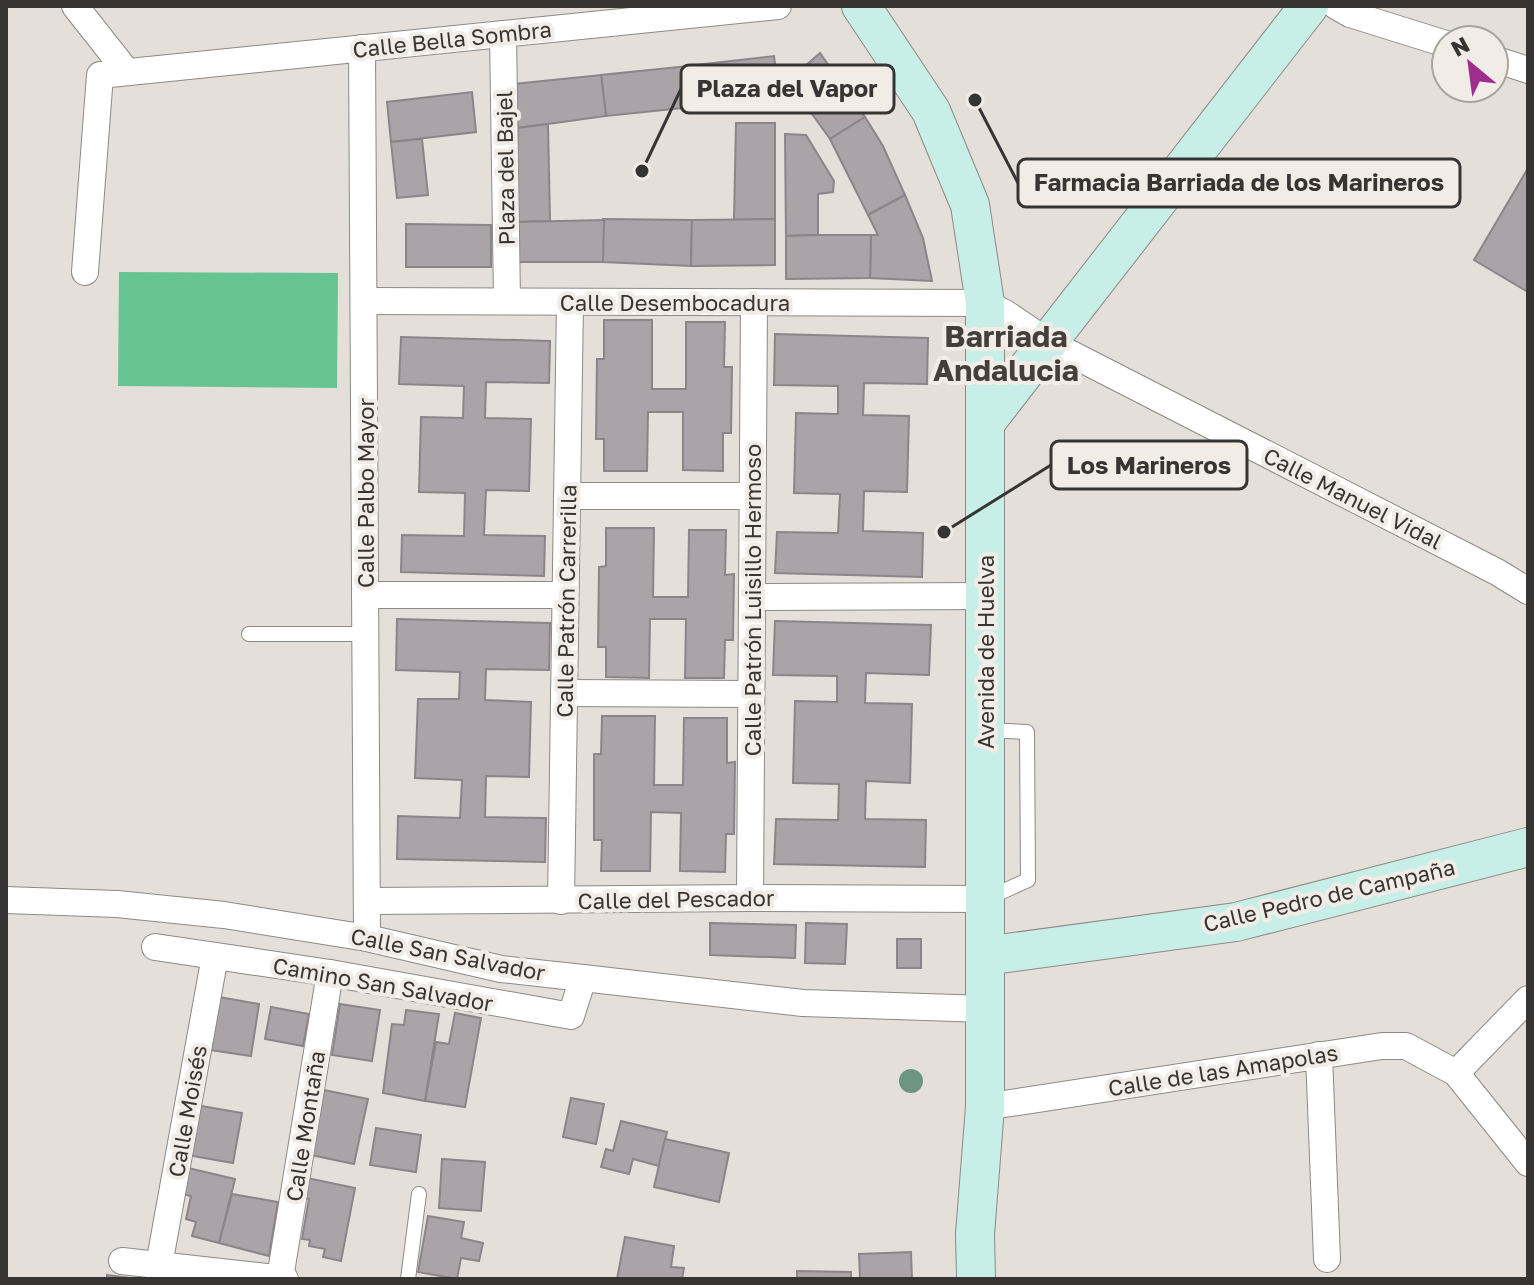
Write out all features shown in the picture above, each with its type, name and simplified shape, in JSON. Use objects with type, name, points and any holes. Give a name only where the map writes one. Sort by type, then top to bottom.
[{"type":"street","points":[[75,6],[127,72]]},
{"type":"street","name":"Calle Bella Sombra","points":[[85,272],[100,75],[778,6]]},
{"type":"street","name":"Avenida de Huelva","points":[[861,6],[931,111],[970,205],[985,303],[986,1009],[985,1107],[975,1234],[976,1279]]},
{"type":"street","points":[[986,422],[1309,6]]},
{"type":"street","points":[[1336,6],[1350,14],[1430,39]]},
{"type":"street","name":"Plaza del Bajel","points":[[503,34],[507,301]]},
{"type":"street","name":"Calle Palbo Mayor","points":[[362,48],[367,938]]},
{"type":"street","name":"Calle Desembocadura","points":[[364,301],[985,303]]},
{"type":"street","name":"Calle Patrón Carrerilla","points":[[561,901],[570,302]]},
{"type":"street","name":"Calle Patrón Luisillo Hermoso","points":[[750,898],[754,302]]},
{"type":"street","name":"Calle Manuel Vidal","points":[[985,303],[1048,342],[1497,572],[1528,591]]},
{"type":"street","points":[[567,496],[752,496]]},
{"type":"street","points":[[365,595],[565,595]]},
{"type":"street","points":[[752,597],[986,596]]},
{"type":"street","points":[[564,693],[751,694]]},
{"type":"street","name":"Calle Pedro de Campaña","points":[[985,956],[1236,922],[1528,847]]},
{"type":"street","name":"Calle del Pescador","points":[[367,901],[985,899]]},
{"type":"street","name":"Calle San Salvador","points":[[6,900],[117,904],[224,915],[367,938],[501,969],[803,1003],[986,1009]]},
{"type":"street","name":"Camino San Salvador","points":[[155,947],[330,973],[571,1016],[583,978]]},
{"type":"street","name":"Calle Moisés","points":[[159,1265],[215,956]]},
{"type":"street","name":"Calle Montaña","points":[[282,1279],[330,973]]},
{"type":"street","points":[[1528,999],[1456,1073],[1528,1163]]},
{"type":"street","name":"Calle de las Amapolas","points":[[985,1107],[1382,1046],[1406,1046],[1456,1073]]},
{"type":"street","points":[[1319,1055],[1327,1259]]},
{"type":"street","points":[[122,1261],[282,1279]]},
{"type":"lane","points":[[249,634],[365,634]]},
{"type":"lane","points":[[408,1279],[419,1194]]},
{"type":"green space","points":[[119,272],[338,273],[337,388],[118,386]]},
{"type":"building","points":[[820,53],[865,117],[830,139],[788,81]]},
{"type":"building","points":[[774,56],[779,97],[692,107],[688,66]]},
{"type":"building","points":[[688,66],[692,107],[606,116],[601,75]]},
{"type":"building","points":[[601,75],[606,116],[518,128],[514,84]]},
{"type":"building","points":[[472,92],[476,132],[391,142],[387,102]]},
{"type":"building","points":[[865,117],[883,146],[905,195],[868,215],[830,139]]},
{"type":"building","points":[[736,123],[775,123],[775,219],[734,220]]},
{"type":"building","points":[[548,124],[550,221],[516,222],[518,128]]},
{"type":"building","points":[[785,134],[806,135],[834,181],[833,192],[818,194],[818,235],[786,236]]},
{"type":"building","points":[[422,139],[428,195],[397,198],[391,142]]},
{"type":"building","points":[[1528,168],[1528,292],[1474,260]]},
{"type":"building","points":[[905,195],[923,238],[932,281],[870,278],[871,235],[878,235],[868,215]]},
{"type":"building","points":[[603,219],[692,220],[691,266],[603,262]]},
{"type":"building","points":[[775,219],[775,265],[691,266],[692,220]]},
{"type":"building","points":[[604,220],[603,262],[518,262],[516,222]]},
{"type":"building","points":[[406,224],[491,225],[491,267],[406,267]]},
{"type":"building","points":[[871,235],[870,278],[786,279],[786,236]]},
{"type":"building","points":[[604,320],[652,320],[652,389],[686,389],[686,322],[725,322],[724,367],[732,367],[731,433],[723,433],[723,471],[683,470],[683,412],[648,412],[647,471],[604,471],[604,439],[596,439],[597,359],[604,359]]},
{"type":"building","points":[[775,334],[928,338],[927,384],[864,383],[863,415],[909,416],[907,492],[864,491],[863,531],[923,533],[922,577],[775,573],[777,532],[838,533],[840,494],[794,493],[796,413],[838,414],[838,386],[774,385]]},
{"type":"building","points":[[401,337],[550,341],[549,383],[486,382],[485,418],[531,419],[529,491],[486,490],[484,535],[545,536],[544,576],[401,572],[402,535],[464,536],[465,493],[419,492],[421,417],[463,418],[464,386],[399,384]]},
{"type":"building","points":[[606,528],[654,528],[653,597],[688,597],[689,530],[726,530],[725,575],[734,574],[733,640],[725,640],[724,678],[685,678],[686,619],[650,619],[649,678],[606,677],[606,647],[598,647],[599,567],[606,566]]},
{"type":"building","points":[[397,619],[550,623],[549,670],[486,669],[485,700],[531,702],[529,777],[486,776],[485,817],[546,818],[545,862],[397,859],[398,816],[460,818],[462,780],[415,778],[418,699],[459,699],[460,672],[396,670]]},
{"type":"building","points":[[775,621],[931,625],[929,675],[866,673],[865,703],[912,704],[910,783],[866,781],[865,819],[926,820],[925,867],[774,864],[776,819],[838,820],[839,784],[793,783],[795,701],[837,702],[837,676],[773,675]]},
{"type":"building","points":[[602,716],[655,716],[654,785],[683,785],[684,718],[727,718],[727,763],[735,762],[734,834],[726,834],[725,872],[680,871],[681,813],[651,812],[650,871],[601,871],[602,840],[594,840],[594,754],[601,754]]},
{"type":"building","points":[[710,923],[796,925],[795,958],[710,955]]},
{"type":"building","points":[[806,923],[847,924],[845,964],[805,963]]},
{"type":"building","points":[[897,939],[921,939],[921,968],[897,968]]},
{"type":"building","points":[[219,997],[259,1004],[251,1056],[210,1050]]},
{"type":"building","points":[[340,1004],[380,1010],[372,1061],[332,1055]]},
{"type":"building","points":[[271,1007],[309,1014],[303,1046],[265,1039]]},
{"type":"building","points":[[406,1010],[439,1014],[425,1101],[383,1093],[392,1024],[404,1025]]},
{"type":"building","points":[[455,1013],[481,1018],[465,1107],[425,1101],[436,1042],[449,1044]]},
{"type":"building","points":[[324,1090],[368,1099],[354,1164],[311,1155]]},
{"type":"building","points":[[571,1098],[604,1104],[596,1144],[563,1137]]},
{"type":"building","points":[[196,1105],[242,1113],[233,1163],[187,1155]]},
{"type":"building","points":[[621,1121],[667,1132],[659,1166],[633,1159],[629,1174],[601,1167],[606,1149],[613,1151]]},
{"type":"building","points":[[376,1128],[421,1135],[416,1172],[370,1165]]},
{"type":"building","points":[[665,1139],[729,1153],[719,1202],[654,1187]]},
{"type":"building","points":[[442,1159],[485,1162],[481,1211],[439,1208]]},
{"type":"building","points":[[188,1168],[235,1179],[219,1243],[192,1236],[196,1222],[186,1219],[191,1196],[182,1194]]},
{"type":"building","points":[[307,1178],[355,1188],[341,1261],[323,1257],[325,1249],[309,1246],[310,1240],[302,1239],[309,1199],[303,1198]]},
{"type":"building","points":[[232,1194],[278,1202],[269,1256],[219,1243]]},
{"type":"building","points":[[428,1216],[464,1222],[461,1238],[483,1243],[479,1261],[461,1258],[457,1279],[418,1272]]},
{"type":"building","points":[[625,1237],[674,1246],[671,1267],[684,1268],[682,1279],[617,1279]]},
{"type":"building","points":[[911,1252],[912,1279],[860,1279],[859,1254]]},
{"type":"building","points":[[797,1271],[851,1272],[851,1279],[797,1279]]},
{"type":"building","points":[[107,1275],[130,1278],[107,1279]]},
{"type":"place","name":"Farmacia Barriada de los Marineros","points":[[975,100]]},
{"type":"place","name":"Plaza del Vapor","points":[[642,171]]},
{"type":"place","name":"Los Marineros","points":[[944,532]]},
{"type":"district","name":"Barriada Andalucia","points":[[1006,353]]}]
